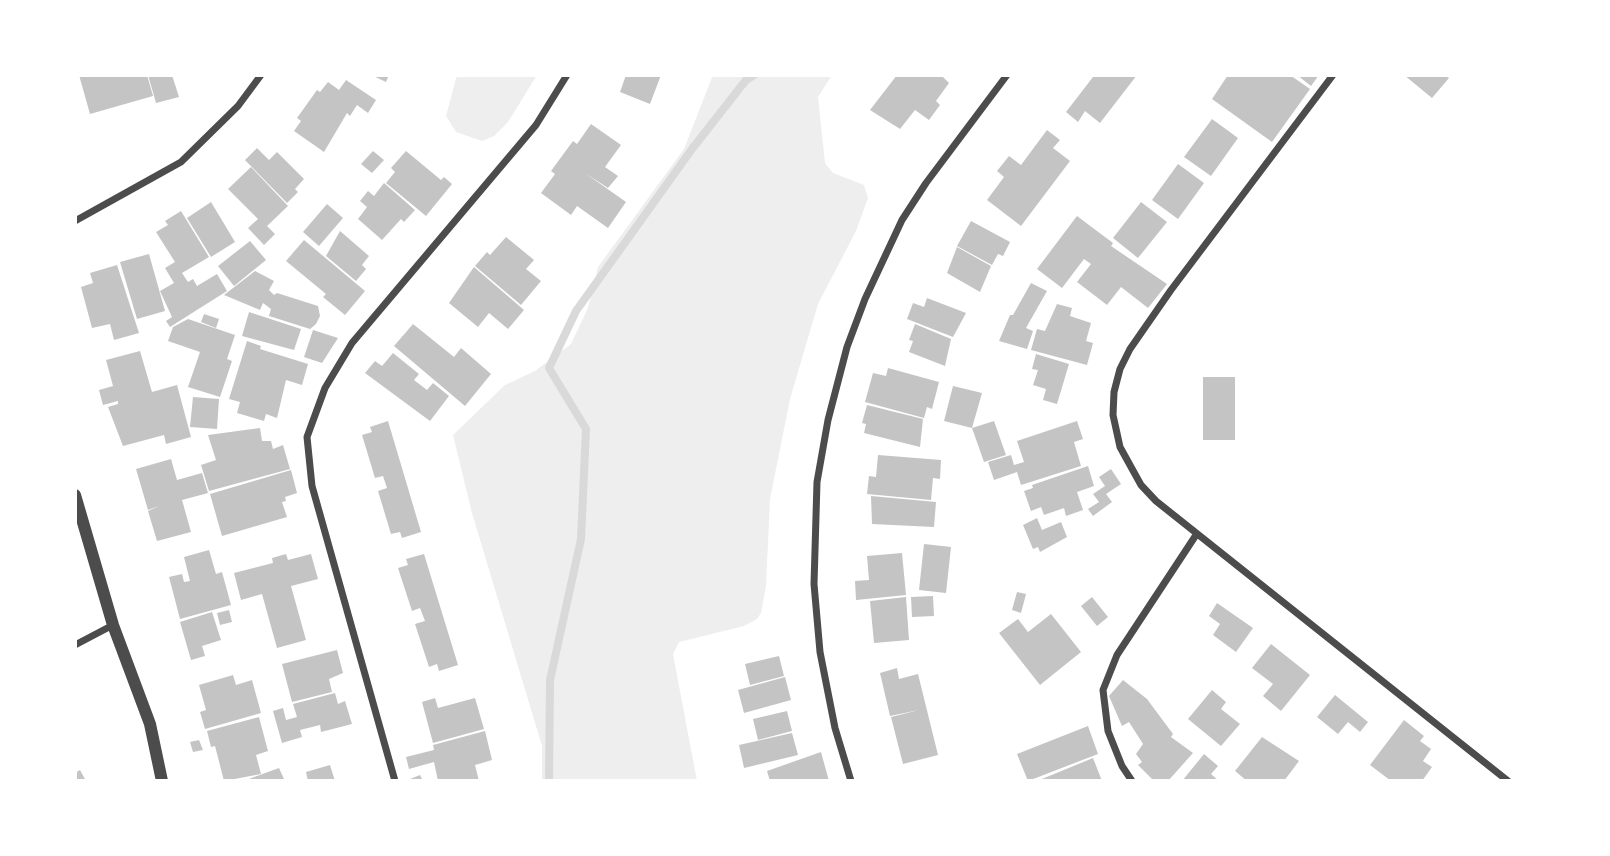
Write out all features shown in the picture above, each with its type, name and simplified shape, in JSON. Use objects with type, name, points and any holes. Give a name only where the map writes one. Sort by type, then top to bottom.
[{"type":"street","points":[[75,221],[181,162],[238,106],[261,75]]},
{"type":"street","points":[[394,781],[312,485],[307,437],[325,388],[352,343],[536,125],[567,75]]},
{"type":"street","points":[[851,781],[835,728],[820,652],[814,584],[817,482],[828,419],[847,347],[865,299],[902,220],[926,183],[1007,75]]},
{"type":"street","points":[[1333,75],[1171,290],[1120,369],[1113,415],[1120,447],[1129,467],[1156,501],[1508,781]]},
{"type":"street","points":[[75,495],[113,625],[150,724],[163,781]]},
{"type":"street","points":[[1132,781],[1122,766],[1108,731],[1103,690],[1117,655],[1196,535]]},
{"type":"street","points":[[75,645],[113,625]]},
{"type":"shaded area","points":[[457,75],[537,75],[508,122],[494,136],[482,141],[456,132],[446,116]]},
{"type":"shaded area","points":[[713,75],[832,75],[818,97],[825,163],[833,173],[864,185],[868,198],[856,231],[818,304],[790,399],[770,499],[766,586],[761,613],[757,619],[744,626],[679,642],[673,654],[697,781],[542,781],[542,746],[472,513],[453,435],[505,385],[535,371],[571,344],[588,308],[598,267],[684,149]]},
{"type":"building","points":[[79,75],[147,75],[153,96],[90,114]]},
{"type":"building","points":[[148,75],[172,75],[179,97],[156,103]]},
{"type":"building","points":[[371,75],[389,75],[386,82]]},
{"type":"building","points":[[626,75],[661,75],[650,104],[620,92]]},
{"type":"building","points":[[897,75],[941,75],[949,83],[936,101],[940,105],[929,120],[915,110],[900,129],[870,110]]},
{"type":"building","points":[[1091,75],[1137,75],[1100,123],[1085,111],[1078,122],[1066,112],[1093,77]]},
{"type":"building","points":[[1228,75],[1290,75],[1310,89],[1272,142],[1212,99]]},
{"type":"building","points":[[1297,75],[1319,75],[1311,86]]},
{"type":"building","points":[[1404,75],[1445,75],[1449,78],[1432,98]]},
{"type":"building","points":[[346,80],[376,100],[368,113],[357,105],[350,116],[347,113],[324,152],[294,131],[301,121],[297,118],[317,90],[320,92],[328,82],[339,90]]},
{"type":"building","points":[[1212,119],[1238,138],[1211,176],[1184,157]]},
{"type":"building","points":[[591,124],[621,145],[605,167],[618,176],[608,188],[585,173],[626,202],[608,228],[577,206],[571,215],[541,193],[555,174],[551,171],[573,141],[577,144]]},
{"type":"building","points":[[1047,130],[1060,140],[1053,148],[1070,161],[1021,226],[987,200],[1004,177],[997,171],[1009,156],[1021,165]]},
{"type":"building","points":[[257,148],[269,160],[277,152],[304,179],[295,189],[298,192],[287,203],[245,160]]},
{"type":"building","points":[[373,151],[384,160],[372,173],[361,164]]},
{"type":"building","points":[[406,151],[441,180],[444,177],[452,184],[426,216],[386,183],[395,172],[391,168]]},
{"type":"building","points":[[1178,164],[1204,183],[1178,219],[1152,200]]},
{"type":"building","points":[[251,167],[288,206],[267,226],[275,234],[264,245],[248,228],[258,219],[228,189]]},
{"type":"building","points":[[384,183],[415,210],[404,222],[401,219],[382,240],[358,219],[367,207],[360,201],[368,191],[374,196]]},
{"type":"building","points":[[211,202],[235,242],[211,257],[187,218]]},
{"type":"building","points":[[1141,202],[1167,222],[1138,258],[1113,238]]},
{"type":"building","points":[[327,204],[343,218],[319,246],[303,232]]},
{"type":"building","points":[[181,211],[209,257],[182,273],[188,282],[193,279],[197,286],[217,274],[227,291],[170,327],[166,321],[172,317],[160,291],[174,283],[165,268],[175,262],[156,232],[168,225],[165,221]]},
{"type":"building","points":[[1077,216],[1113,243],[1111,246],[1167,284],[1148,308],[1121,287],[1107,305],[1077,282],[1091,264],[1084,259],[1062,288],[1037,269]]},
{"type":"building","points":[[971,221],[1010,242],[1003,256],[998,254],[992,265],[957,246]]},
{"type":"building","points":[[340,231],[369,256],[362,265],[366,269],[356,281],[326,256]]},
{"type":"building","points":[[506,237],[534,260],[526,269],[541,281],[521,305],[475,266],[487,252],[490,255]]},
{"type":"building","points":[[304,240],[365,291],[345,315],[323,297],[326,294],[286,261]]},
{"type":"building","points":[[250,241],[266,260],[234,286],[218,266]]},
{"type":"building","points":[[957,247],[991,266],[980,292],[947,273]]},
{"type":"building","points":[[149,254],[165,311],[137,319],[120,262]]},
{"type":"building","points":[[117,265],[139,333],[114,340],[110,324],[92,328],[81,287],[93,283],[90,273]]},
{"type":"building","points":[[474,267],[524,310],[508,329],[489,313],[478,327],[449,303]]},
{"type":"building","points":[[255,271],[274,281],[269,290],[274,295],[277,293],[318,306],[320,316],[316,324],[310,329],[269,316],[271,309],[263,303],[260,310],[224,295]]},
{"type":"building","points":[[1031,283],[1047,291],[1026,328],[1033,331],[1027,349],[999,341],[1010,315],[1013,315]]},
{"type":"building","points":[[927,298],[966,313],[953,337],[907,319],[913,303],[924,307]]},
{"type":"building","points":[[1057,304],[1072,308],[1070,316],[1091,323],[1086,341],[1093,343],[1087,365],[1031,350],[1037,329],[1045,331]]},
{"type":"building","points":[[249,312],[301,329],[294,350],[242,336]]},
{"type":"building","points":[[204,314],[219,319],[216,328],[201,322]]},
{"type":"building","points":[[188,319],[235,335],[227,359],[232,361],[220,397],[188,387],[200,352],[168,341],[173,327]]},
{"type":"building","points":[[413,324],[454,357],[461,348],[491,374],[465,406],[394,346]]},
{"type":"building","points":[[915,324],[951,339],[945,366],[909,352],[913,341],[909,340]]},
{"type":"building","points":[[313,330],[338,338],[322,363],[304,357]]},
{"type":"building","points":[[247,341],[261,346],[260,349],[308,364],[302,385],[286,380],[277,418],[266,414],[264,421],[237,413],[240,402],[229,399]]},
{"type":"building","points":[[140,351],[152,392],[177,385],[191,437],[166,444],[164,435],[123,446],[108,407],[118,404],[118,401],[103,405],[99,390],[113,386],[106,360]]},
{"type":"building","points":[[393,353],[419,374],[414,380],[427,390],[433,383],[449,396],[430,421],[365,373],[375,361],[382,366]]},
{"type":"building","points":[[1036,354],[1069,364],[1057,404],[1043,400],[1046,389],[1033,385],[1038,370],[1032,369]]},
{"type":"building","points":[[888,368],[939,382],[932,409],[927,407],[924,418],[865,402],[873,373],[886,376]]},
{"type":"building","points":[[1203,377],[1235,377],[1235,440],[1203,440]]},
{"type":"building","points":[[953,386],[982,393],[972,428],[944,421]]},
{"type":"building","points":[[193,397],[219,399],[217,429],[190,427]]},
{"type":"building","points":[[867,405],[923,419],[920,447],[864,433],[866,424],[862,423]]},
{"type":"building","points":[[388,421],[421,532],[402,538],[400,532],[391,534],[378,491],[387,488],[383,476],[375,478],[362,435],[372,432],[370,427]]},
{"type":"building","points":[[994,421],[1006,455],[984,462],[972,428]]},
{"type":"building","points":[[1077,421],[1083,439],[1074,442],[1081,466],[1021,485],[1017,472],[994,480],[988,462],[1011,455],[1014,465],[1024,462],[1017,441]]},
{"type":"building","points":[[260,428],[262,441],[271,441],[273,449],[283,445],[290,469],[209,491],[201,465],[216,460],[208,435]]},
{"type":"building","points":[[878,455],[941,460],[940,479],[933,478],[931,500],[867,494],[869,476],[876,477]]},
{"type":"building","points":[[171,459],[177,480],[202,473],[208,493],[182,500],[191,532],[157,541],[148,511],[159,506],[148,510],[136,469]]},
{"type":"building","points":[[1088,466],[1094,486],[1077,492],[1083,510],[1066,516],[1064,508],[1044,515],[1041,507],[1031,511],[1024,491],[1033,488],[1032,485]]},
{"type":"building","points":[[1111,469],[1121,484],[1106,494],[1112,502],[1093,516],[1088,509],[1099,502],[1093,494],[1105,486],[1099,477]]},
{"type":"building","points":[[291,470],[297,493],[285,497],[286,501],[282,502],[287,517],[222,536],[210,494]]},
{"type":"building","points":[[871,496],[936,502],[934,527],[872,524]]},
{"type":"building","points":[[1037,518],[1042,530],[1061,522],[1067,537],[1040,552],[1038,547],[1033,549],[1023,525]]},
{"type":"building","points":[[924,544],[951,547],[946,593],[919,590]]},
{"type":"building","points":[[209,550],[216,574],[222,572],[231,605],[180,619],[169,577],[182,574],[184,582],[190,581],[184,557]]},
{"type":"building","points":[[902,553],[906,595],[856,600],[855,581],[869,580],[867,556]]},
{"type":"building","points":[[286,554],[288,560],[311,554],[318,579],[291,586],[306,640],[277,648],[262,594],[241,600],[234,573],[273,563],[272,558]]},
{"type":"building","points":[[424,554],[458,665],[439,671],[437,664],[429,667],[415,624],[425,621],[420,608],[412,611],[398,568],[408,565],[406,559]]},
{"type":"building","points":[[1017,592],[1026,594],[1021,613],[1012,610]]},
{"type":"building","points":[[933,596],[934,616],[912,617],[911,597]]},
{"type":"building","points":[[906,597],[909,640],[874,643],[870,601]]},
{"type":"building","points":[[1092,597],[1108,617],[1097,626],[1081,606]]},
{"type":"building","points":[[1217,603],[1253,628],[1236,652],[1213,635],[1220,624],[1209,616]]},
{"type":"building","points":[[229,610],[232,622],[220,625],[217,613]]},
{"type":"building","points":[[212,612],[221,640],[202,646],[205,656],[191,660],[180,622]]},
{"type":"building","points":[[1051,614],[1081,652],[1040,685],[999,633],[1018,619],[1028,632]]},
{"type":"building","points":[[1271,644],[1310,675],[1281,711],[1263,696],[1273,684],[1252,668]]},
{"type":"building","points":[[337,650],[343,673],[329,679],[332,692],[292,702],[282,664]]},
{"type":"building","points":[[779,656],[784,676],[750,685],[745,664]]},
{"type":"building","points":[[897,668],[899,679],[918,674],[938,755],[903,764],[891,717],[919,710],[890,716],[880,673]]},
{"type":"building","points":[[233,675],[236,685],[252,680],[261,713],[205,729],[200,712],[206,710],[199,685]]},
{"type":"building","points":[[785,677],[791,700],[744,713],[738,690]]},
{"type":"building","points":[[1123,680],[1147,699],[1173,734],[1171,737],[1193,753],[1168,781],[1154,781],[1138,765],[1142,762],[1136,754],[1143,744],[1129,722],[1122,726],[1109,696]]},
{"type":"building","points":[[1212,690],[1226,702],[1221,709],[1240,724],[1221,746],[1188,719]]},
{"type":"building","points":[[335,693],[338,704],[345,701],[352,724],[321,732],[320,725],[300,730],[302,737],[282,743],[273,711],[283,708],[286,720],[297,717],[293,704]]},
{"type":"building","points":[[1335,695],[1368,722],[1360,732],[1348,722],[1338,734],[1317,717]]},
{"type":"building","points":[[435,698],[438,708],[475,698],[484,729],[433,743],[422,702]]},
{"type":"building","points":[[787,711],[792,731],[758,740],[753,719]]},
{"type":"building","points":[[259,717],[268,751],[256,755],[261,774],[224,781],[215,746],[211,747],[207,731]]},
{"type":"building","points":[[1404,720],[1424,736],[1420,741],[1431,749],[1423,761],[1432,767],[1422,781],[1391,781],[1370,765]]},
{"type":"building","points":[[1088,726],[1098,754],[1028,781],[1017,754]]},
{"type":"building","points":[[485,731],[492,760],[475,765],[479,781],[438,781],[434,762],[409,769],[406,757],[434,750],[433,745]]},
{"type":"building","points":[[792,733],[798,755],[744,768],[739,745]]},
{"type":"building","points":[[1262,737],[1299,761],[1284,781],[1247,781],[1235,771]]},
{"type":"building","points":[[199,740],[203,750],[193,752],[190,742]]},
{"type":"building","points":[[821,752],[829,781],[770,781],[767,771]]},
{"type":"building","points":[[1204,754],[1218,766],[1211,774],[1219,781],[1182,781]]},
{"type":"building","points":[[1093,758],[1102,781],[1037,781]]},
{"type":"building","points":[[330,765],[335,781],[308,781],[306,772]]},
{"type":"building","points":[[279,768],[284,779],[246,781],[246,780]]},
{"type":"building","points":[[80,770],[86,781],[75,781],[75,773]]},
{"type":"building","points":[[420,775],[423,781],[405,781]]},
{"type":"waterway","points":[[549,781],[550,680],[581,539],[586,429],[549,368],[576,311],[692,149],[746,80],[754,75]]}]
